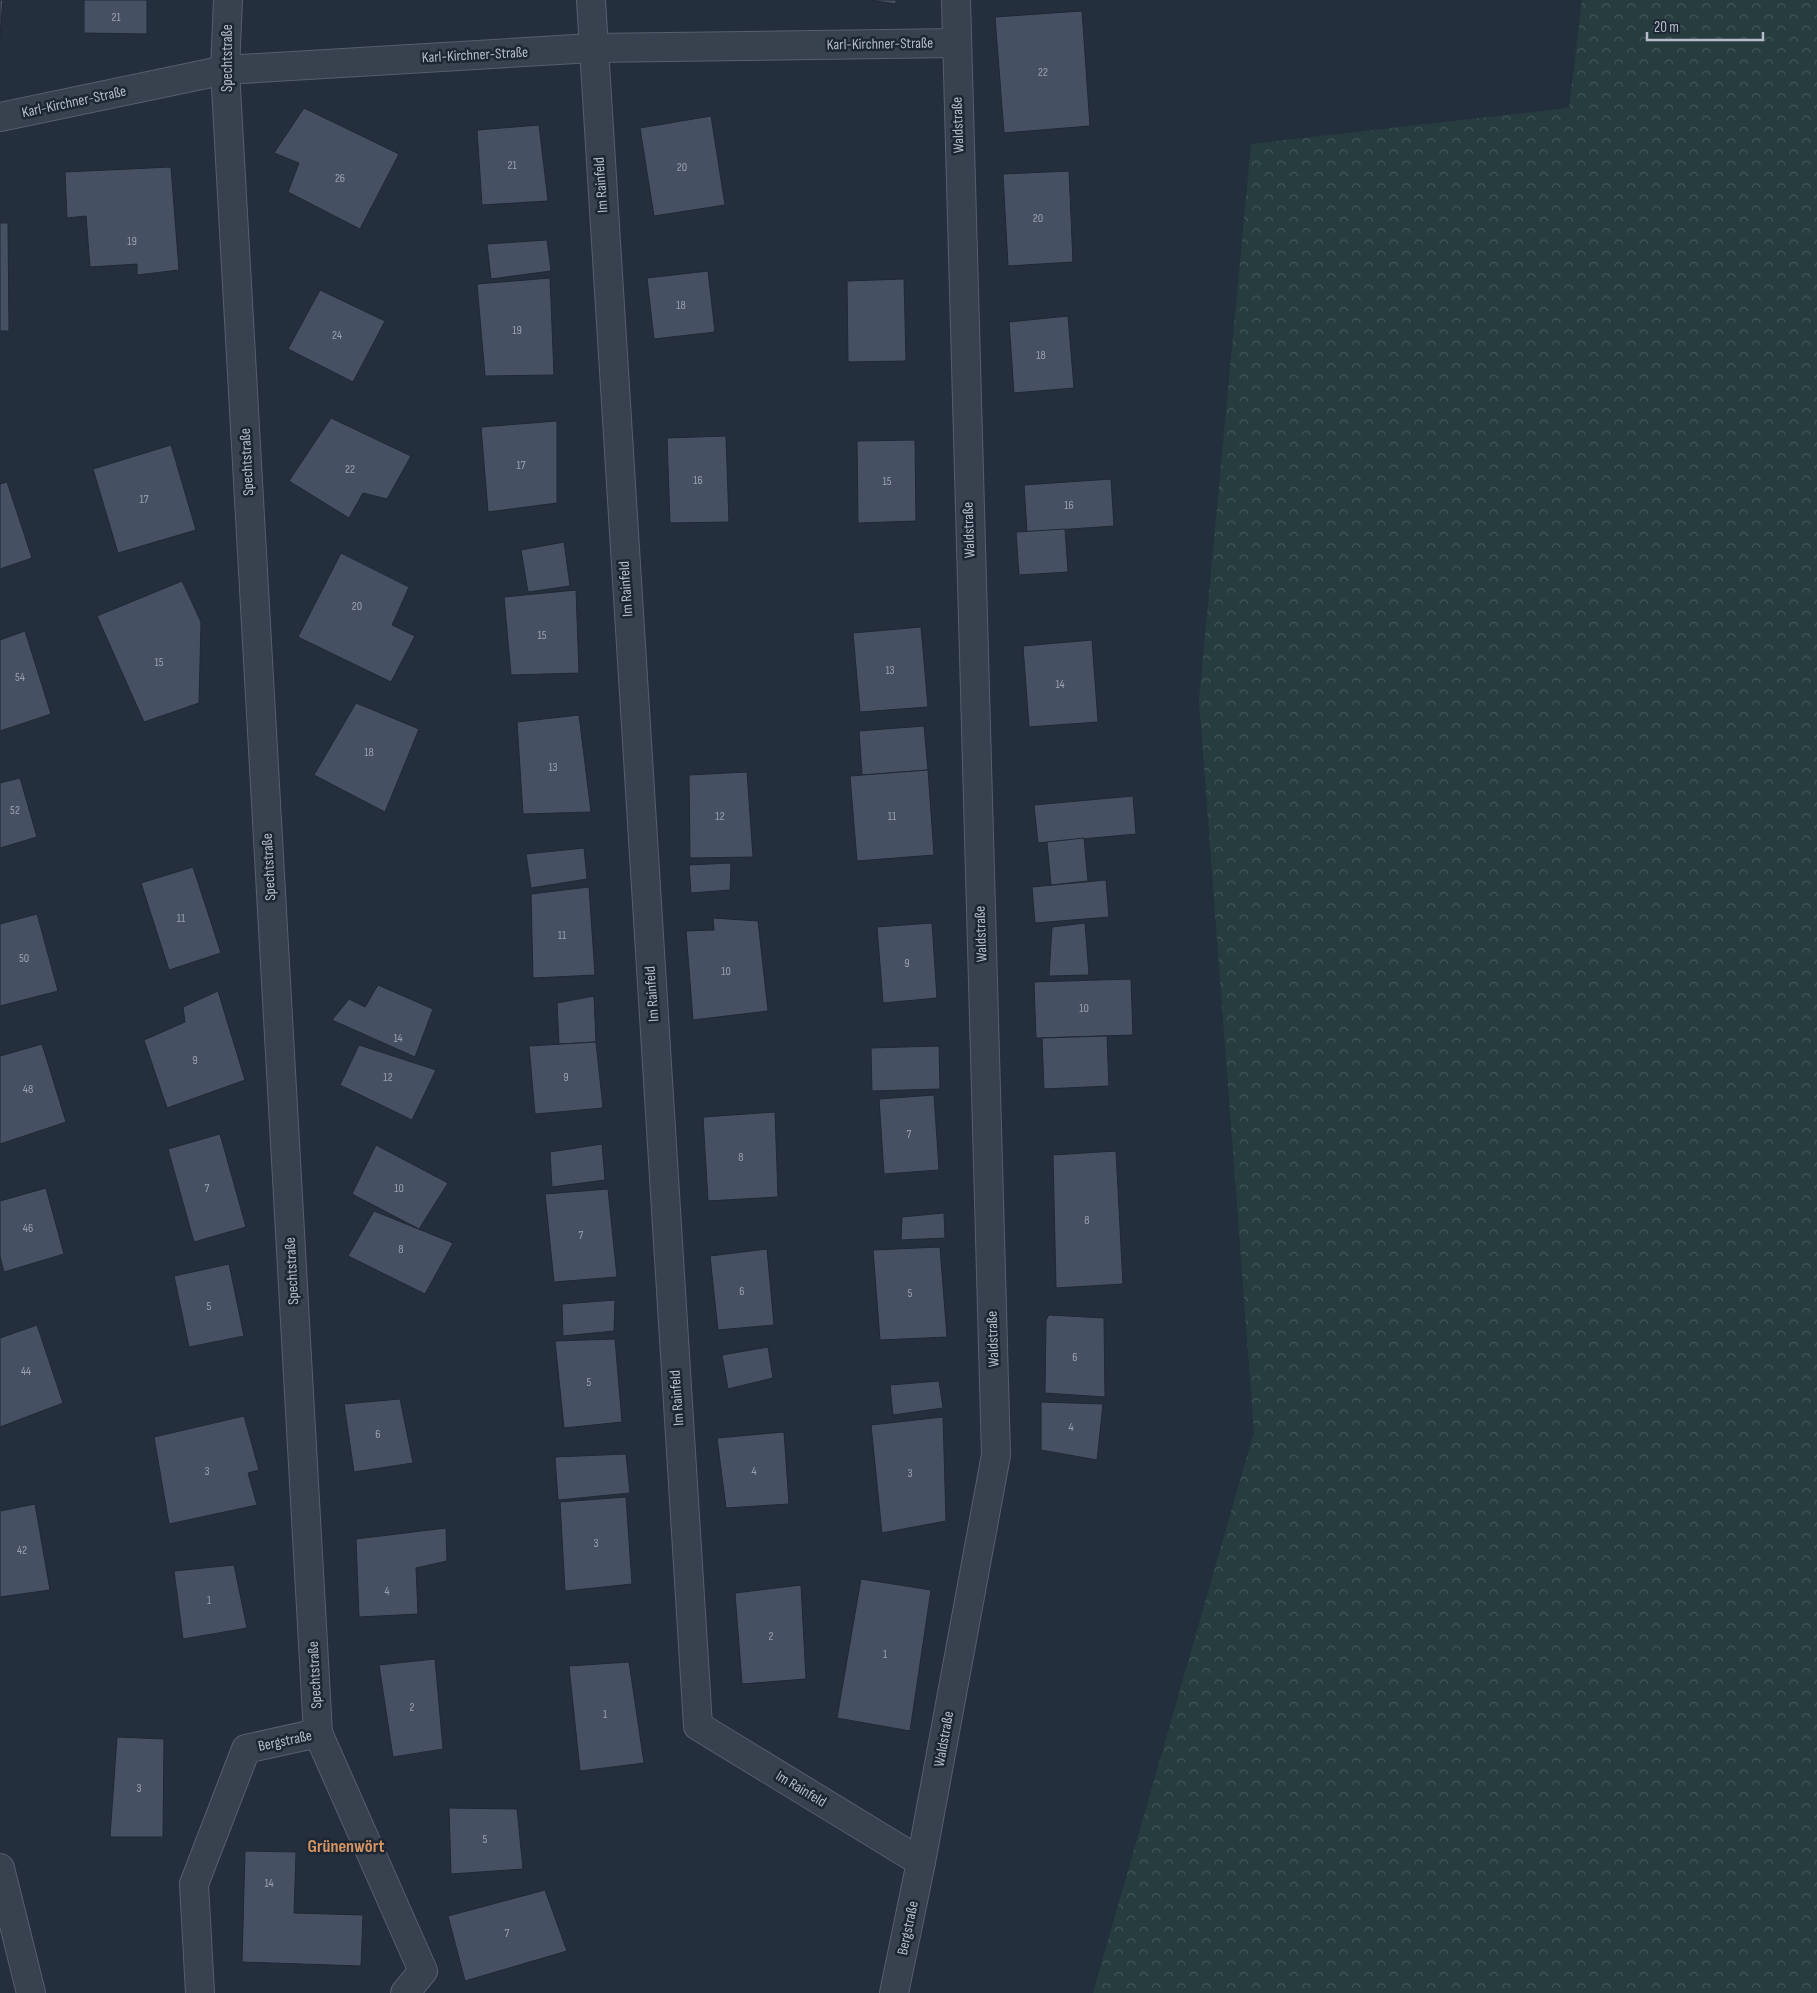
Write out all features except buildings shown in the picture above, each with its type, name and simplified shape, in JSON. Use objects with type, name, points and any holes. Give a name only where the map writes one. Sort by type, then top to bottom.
[{"type":"street","name":"Spechtstraße","points":[[228,0],[225,70],[318,1733]]},
{"type":"street","name":"Im Rainfeld","points":[[591,0],[592,48],[698,1726],[922,1862]]},
{"type":"street","name":"Waldstraße","points":[[922,1862],[996,1455],[955,43],[956,0]]},
{"type":"street","name":"Karl-Kirchner-Straße","points":[[0,117],[225,70],[592,48],[955,43]]},
{"type":"street","name":"Bergstraße","points":[[200,1993],[194,1884],[246,1749],[318,1733],[426,1982],[406,1993]]},
{"type":"street","name":"Bergstraße","points":[[894,1993],[922,1862]]},
{"type":"street","points":[[0,1868],[31,1993]]},
{"type":"green space","points":[[1582,0],[1817,0],[1817,1993],[1093,1993],[1254,1432],[1199,700],[1251,144],[1569,108]]},
{"type":"district","name":"Grünenwört","points":[[346,1846]]}]
